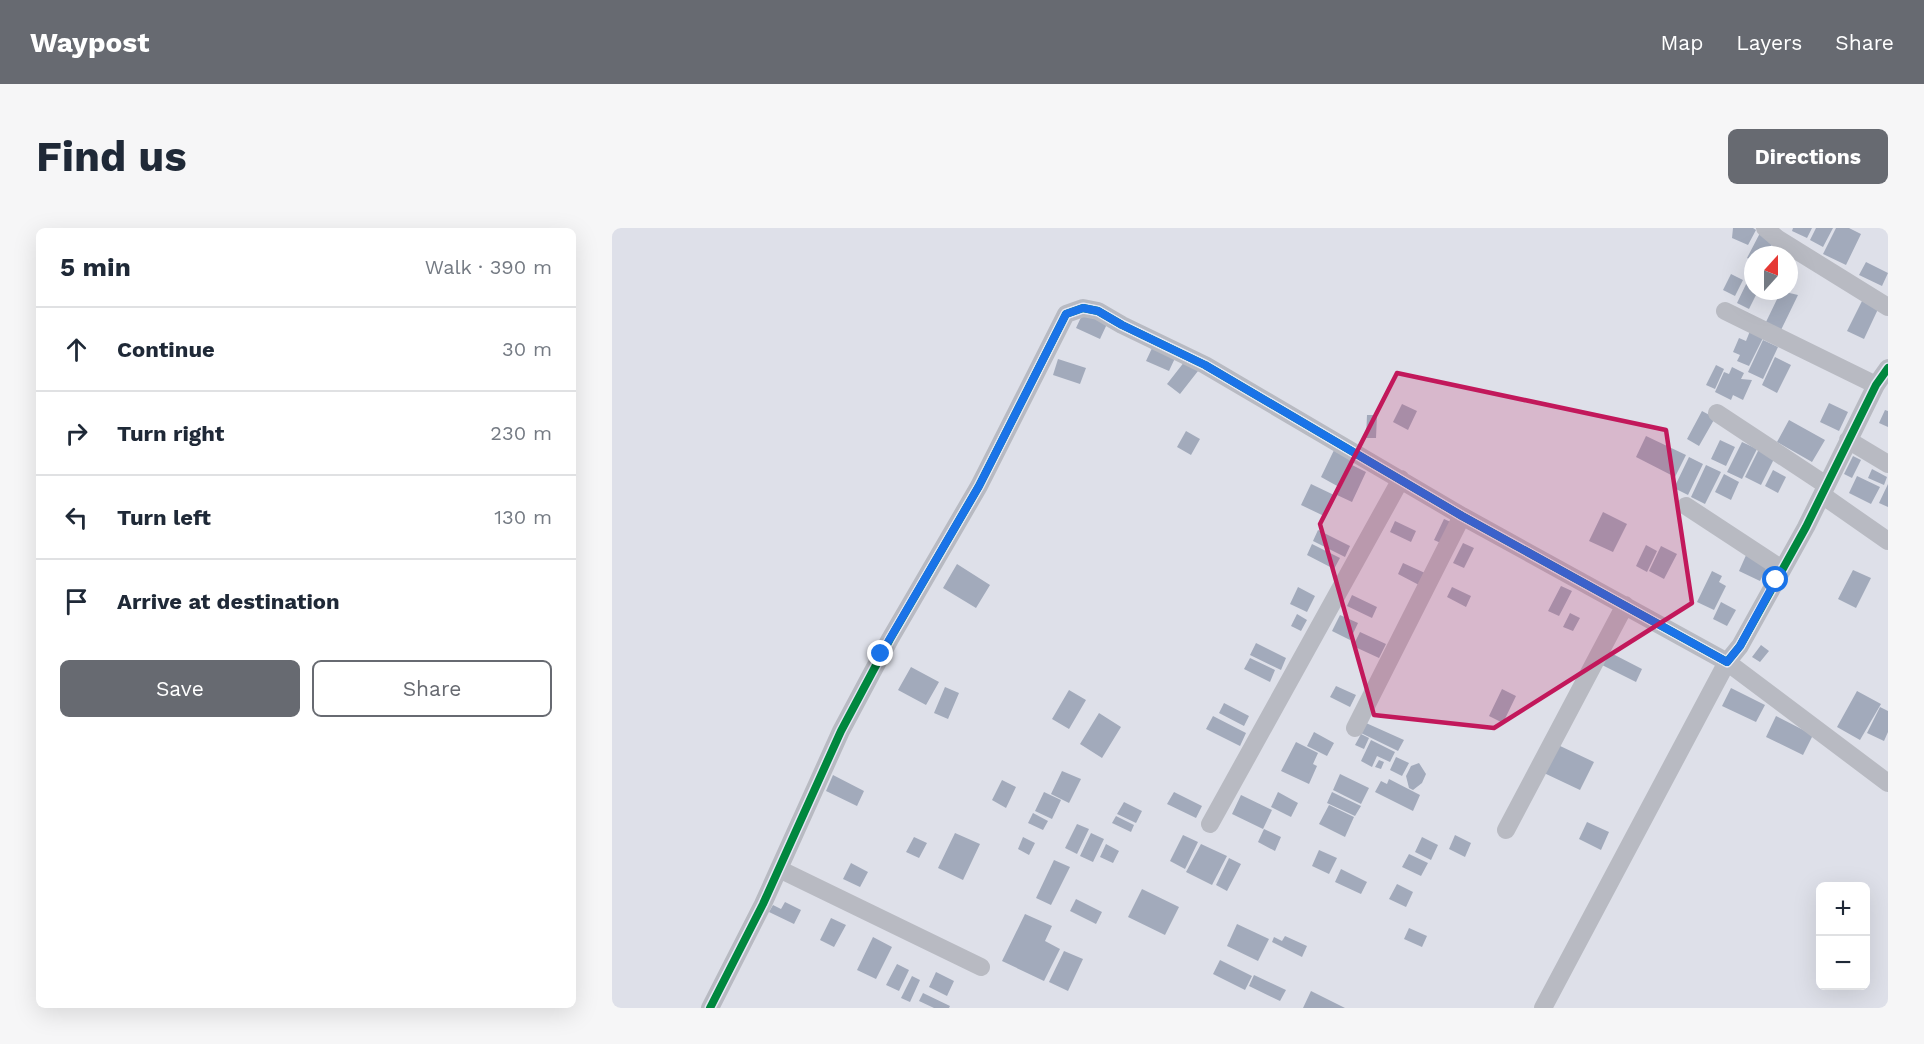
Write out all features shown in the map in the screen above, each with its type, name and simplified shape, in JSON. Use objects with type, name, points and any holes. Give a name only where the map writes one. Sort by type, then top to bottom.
[{"type":"street","points":[[1765,228],[1778,239],[1888,307]]},
{"type":"street","points":[[710,1008],[779,869],[846,722],[890,639],[979,486],[1066,314],[1083,308],[1098,311],[1205,365],[1462,516],[1625,606],[1732,655],[1888,783]]},
{"type":"street","points":[[1725,310],[1876,386]]},
{"type":"street","points":[[1543,1008],[1732,655],[1782,569],[1876,386],[1888,369]]},
{"type":"street","points":[[1716,413],[1824,490],[1888,541]]},
{"type":"street","points":[[1848,440],[1888,464]]},
{"type":"street","points":[[1210,824],[1401,479]]},
{"type":"street","points":[[1686,506],[1782,569]]},
{"type":"street","points":[[1355,728],[1462,516]]},
{"type":"street","points":[[1506,830],[1625,606]]},
{"type":"street","points":[[779,869],[981,967]]},
{"type":"highlighted area","points":[[1397,373],[1666,430],[1692,603],[1494,728],[1374,715],[1320,524]]},
{"type":"building","points":[[1733,228],[1756,230],[1748,245],[1732,238]]},
{"type":"building","points":[[1793,228],[1812,228],[1807,238],[1792,231]]},
{"type":"building","points":[[1816,228],[1833,228],[1823,247],[1810,240]]},
{"type":"building","points":[[1836,228],[1849,228],[1861,234],[1846,265],[1823,254]]},
{"type":"building","points":[[1760,233],[1774,240],[1771,246],[1753,246]]},
{"type":"building","points":[[1866,262],[1888,273],[1882,286],[1859,275]]},
{"type":"building","points":[[1731,274],[1743,280],[1735,296],[1723,290]]},
{"type":"building","points":[[1744,288],[1744,300],[1754,300],[1749,309],[1737,303]]},
{"type":"building","points":[[1863,299],[1879,307],[1864,339],[1847,331]]},
{"type":"building","points":[[1777,300],[1796,300],[1781,330],[1766,322]]},
{"type":"building","points":[[1083,313],[1107,324],[1100,339],[1076,328]]},
{"type":"building","points":[[1750,331],[1763,338],[1749,366],[1737,361],[1740,355],[1733,352],[1739,338],[1746,341]]},
{"type":"building","points":[[1763,340],[1778,347],[1763,379],[1748,372]]},
{"type":"building","points":[[1153,346],[1176,356],[1169,371],[1146,361]]},
{"type":"building","points":[[1775,357],[1791,365],[1777,393],[1762,385]]},
{"type":"building","points":[[1058,359],[1086,368],[1080,384],[1053,375]]},
{"type":"building","points":[[1185,361],[1198,371],[1180,394],[1167,384]]},
{"type":"building","points":[[1716,365],[1724,369],[1715,389],[1706,385]]},
{"type":"building","points":[[1732,367],[1744,373],[1741,379],[1752,380],[1743,400],[1733,395],[1731,400],[1715,392],[1724,372],[1729,374]]},
{"type":"building","points":[[1829,403],[1848,412],[1839,431],[1820,422]]},
{"type":"building","points":[[1402,404],[1417,411],[1408,430],[1393,422]]},
{"type":"building","points":[[1885,410],[1888,411],[1888,427],[1879,423]]},
{"type":"building","points":[[1702,411],[1715,418],[1699,446],[1687,439]]},
{"type":"building","points":[[1367,415],[1377,415],[1376,438],[1366,438]]},
{"type":"building","points":[[1789,420],[1825,440],[1812,462],[1777,442]]},
{"type":"building","points":[[1186,431],[1200,439],[1191,455],[1177,447]]},
{"type":"building","points":[[1646,436],[1686,455],[1675,477],[1636,457]]},
{"type":"building","points":[[1720,440],[1735,447],[1726,466],[1711,459]]},
{"type":"building","points":[[1742,442],[1757,449],[1742,479],[1727,472]]},
{"type":"building","points":[[1336,446],[1355,455],[1339,487],[1321,477]]},
{"type":"building","points":[[1760,447],[1776,455],[1761,485],[1745,477]]},
{"type":"building","points":[[1853,456],[1861,460],[1852,478],[1844,474]]},
{"type":"building","points":[[1689,457],[1703,464],[1688,495],[1674,488]]},
{"type":"building","points":[[1352,465],[1366,472],[1352,502],[1337,495]]},
{"type":"building","points":[[1706,465],[1721,472],[1705,504],[1691,497]]},
{"type":"building","points":[[1872,469],[1887,477],[1884,485],[1868,478]]},
{"type":"building","points":[[1773,470],[1786,477],[1778,493],[1765,486]]},
{"type":"building","points":[[1724,474],[1739,482],[1731,500],[1715,492]]},
{"type":"building","points":[[1857,476],[1880,487],[1871,504],[1849,493]]},
{"type":"building","points":[[1311,484],[1334,495],[1324,516],[1301,505]]},
{"type":"building","points":[[1888,484],[1888,507],[1879,503]]},
{"type":"building","points":[[1603,512],[1627,524],[1613,552],[1589,541]]},
{"type":"building","points":[[1444,519],[1453,523],[1443,544],[1434,540]]},
{"type":"building","points":[[1395,521],[1416,531],[1411,542],[1390,532]]},
{"type":"building","points":[[1318,530],[1350,546],[1345,557],[1313,541]]},
{"type":"building","points":[[1463,543],[1474,548],[1464,568],[1453,563]]},
{"type":"building","points":[[1312,544],[1340,558],[1334,569],[1307,555]]},
{"type":"building","points":[[1646,545],[1657,551],[1647,572],[1636,566]]},
{"type":"building","points":[[1661,546],[1677,554],[1664,579],[1649,571]]},
{"type":"building","points":[[1747,553],[1769,563],[1760,581],[1739,571]]},
{"type":"building","points":[[1403,563],[1425,573],[1419,585],[1398,574]]},
{"type":"building","points":[[957,564],[990,585],[976,608],[943,588]]},
{"type":"building","points":[[1853,570],[1871,578],[1856,608],[1838,599]]},
{"type":"building","points":[[1712,571],[1722,576],[1719,582],[1726,586],[1714,610],[1697,602]]},
{"type":"building","points":[[1561,586],[1572,591],[1559,616],[1548,611]]},
{"type":"building","points":[[1298,587],[1315,596],[1307,612],[1290,604]]},
{"type":"building","points":[[1452,587],[1471,596],[1466,607],[1447,597]]},
{"type":"building","points":[[1352,595],[1377,607],[1372,618],[1347,606]]},
{"type":"building","points":[[1721,602],[1736,610],[1727,626],[1713,619]]},
{"type":"building","points":[[1570,613],[1580,618],[1573,631],[1563,627]]},
{"type":"building","points":[[1297,614],[1307,620],[1301,631],[1291,626]]},
{"type":"building","points":[[1340,615],[1358,623],[1350,640],[1332,631]]},
{"type":"building","points":[[1360,632],[1386,644],[1379,658],[1353,646]]},
{"type":"building","points":[[1256,643],[1286,658],[1281,670],[1250,655]]},
{"type":"building","points":[[1761,645],[1769,651],[1760,662],[1752,657]]},
{"type":"building","points":[[1609,652],[1642,669],[1636,682],[1602,665]]},
{"type":"building","points":[[1250,658],[1275,670],[1270,682],[1244,669]]},
{"type":"building","points":[[911,667],[939,682],[926,705],[898,690]]},
{"type":"building","points":[[1336,686],[1356,695],[1350,707],[1330,697]]},
{"type":"building","points":[[945,687],[959,693],[948,719],[934,713]]},
{"type":"building","points":[[1731,688],[1765,705],[1756,722],[1722,706]]},
{"type":"building","points":[[1502,689],[1516,696],[1503,723],[1489,716]]},
{"type":"building","points":[[1069,690],[1086,700],[1069,729],[1052,719]]},
{"type":"building","points":[[1857,691],[1881,704],[1860,740],[1837,727]]},
{"type":"building","points":[[1224,703],[1249,716],[1244,726],[1219,713]]},
{"type":"building","points":[[1880,707],[1888,711],[1888,732],[1884,741],[1867,733]]},
{"type":"building","points":[[1099,713],[1121,727],[1102,758],[1080,744]]},
{"type":"building","points":[[1213,716],[1246,733],[1240,746],[1206,729]]},
{"type":"building","points":[[1776,716],[1813,735],[1803,755],[1766,737]]},
{"type":"building","points":[[1366,723],[1404,740],[1398,751],[1361,733]]},
{"type":"building","points":[[1314,732],[1334,743],[1327,756],[1307,746]]},
{"type":"building","points":[[1361,734],[1369,738],[1364,749],[1355,745]]},
{"type":"building","points":[[1371,740],[1395,752],[1390,762],[1377,756],[1372,767],[1361,761]]},
{"type":"building","points":[[1296,742],[1318,753],[1313,764],[1317,766],[1309,784],[1281,771]]},
{"type":"building","points":[[1558,745],[1594,762],[1580,790],[1544,773]]},
{"type":"building","points":[[1396,757],[1409,763],[1402,776],[1390,770]]},
{"type":"building","points":[[1379,760],[1384,762],[1381,769],[1375,767]]},
{"type":"building","points":[[1419,763],[1426,774],[1422,783],[1413,790],[1409,788],[1406,776],[1411,766]]},
{"type":"building","points":[[1062,771],[1081,779],[1069,803],[1051,794]]},
{"type":"building","points":[[1340,774],[1369,788],[1361,804],[1333,790]]},
{"type":"building","points":[[833,775],[864,791],[857,806],[826,791]]},
{"type":"building","points":[[1389,779],[1420,795],[1413,811],[1375,792],[1381,781],[1387,784]]},
{"type":"building","points":[[1002,780],[1016,787],[1006,808],[992,800]]},
{"type":"building","points":[[1044,792],[1061,800],[1052,819],[1035,811]]},
{"type":"building","points":[[1174,792],[1202,806],[1196,818],[1167,804]]},
{"type":"building","points":[[1278,792],[1298,803],[1291,817],[1271,807]]},
{"type":"building","points":[[1332,792],[1361,806],[1355,816],[1327,803]]},
{"type":"building","points":[[1241,795],[1272,810],[1263,829],[1232,814]]},
{"type":"building","points":[[1124,802],[1142,811],[1136,823],[1117,814]]},
{"type":"building","points":[[1329,805],[1354,817],[1345,837],[1319,824]]},
{"type":"building","points":[[1033,813],[1048,821],[1043,830],[1028,823]]},
{"type":"building","points":[[1116,816],[1134,825],[1131,832],[1112,823]]},
{"type":"building","points":[[1587,822],[1609,832],[1601,850],[1579,839]]},
{"type":"building","points":[[1077,824],[1089,829],[1077,854],[1065,848]]},
{"type":"building","points":[[1264,829],[1281,837],[1275,851],[1258,842]]},
{"type":"building","points":[[955,833],[980,844],[963,880],[938,868]]},
{"type":"building","points":[[1091,833],[1104,839],[1093,862],[1080,856]]},
{"type":"building","points":[[1183,835],[1198,842],[1185,869],[1170,861]]},
{"type":"building","points":[[1455,835],[1471,843],[1465,857],[1449,849]]},
{"type":"building","points":[[914,837],[927,843],[919,858],[906,852]]},
{"type":"building","points":[[1023,837],[1035,843],[1029,855],[1018,849]]},
{"type":"building","points":[[1422,837],[1438,845],[1431,860],[1415,852]]},
{"type":"building","points":[[1106,844],[1119,851],[1113,863],[1100,857]]},
{"type":"building","points":[[1201,844],[1227,856],[1212,885],[1186,872]]},
{"type":"building","points":[[1319,850],[1337,858],[1329,874],[1312,866]]},
{"type":"building","points":[[1409,854],[1428,863],[1421,876],[1402,867]]},
{"type":"building","points":[[1229,858],[1241,864],[1227,891],[1216,885]]},
{"type":"building","points":[[1054,860],[1070,867],[1051,905],[1036,898]]},
{"type":"building","points":[[851,863],[868,872],[860,887],[843,879]]},
{"type":"building","points":[[1341,869],[1367,882],[1361,894],[1335,882]]},
{"type":"building","points":[[1397,884],[1413,892],[1406,907],[1389,899]]},
{"type":"building","points":[[1142,889],[1179,907],[1165,935],[1128,917]]},
{"type":"building","points":[[1076,899],[1102,912],[1096,924],[1070,911]]},
{"type":"building","points":[[785,902],[801,910],[794,924],[769,912],[773,905],[781,909]]},
{"type":"building","points":[[1025,914],[1052,926],[1045,941],[1060,949],[1044,981],[1002,961]]},
{"type":"building","points":[[831,918],[846,925],[834,947],[820,940]]},
{"type":"building","points":[[1237,924],[1269,939],[1258,961],[1227,946]]},
{"type":"building","points":[[1409,928],[1427,936],[1422,947],[1404,939]]},
{"type":"building","points":[[1285,936],[1307,946],[1302,957],[1272,942],[1274,937],[1282,941]]},
{"type":"building","points":[[873,937],[892,947],[876,979],[857,970]]},
{"type":"building","points":[[1064,951],[1083,959],[1068,991],[1049,982]]},
{"type":"building","points":[[1220,960],[1252,976],[1245,990],[1213,974]]},
{"type":"building","points":[[897,964],[909,970],[899,991],[886,985]]},
{"type":"building","points":[[936,972],[954,981],[947,996],[929,987]]},
{"type":"building","points":[[1254,975],[1286,990],[1280,1001],[1249,986]]},
{"type":"building","points":[[912,976],[920,980],[910,1002],[901,998]]},
{"type":"building","points":[[1311,991],[1345,1008],[1303,1008]]},
{"type":"building","points":[[923,993],[950,1006],[949,1008],[934,1008],[919,1001]]},
{"type":"cycle path","points":[[710,1008],[763,904],[841,731],[890,639],[979,486],[1066,314],[1083,308],[1098,311],[1205,365],[1462,516],[1727,662],[1740,646],[1806,527],[1876,385],[1888,368]]},
{"type":"route","points":[[881,654],[979,486],[1066,314],[1083,308],[1098,311],[1155,342],[1205,365],[1462,516],[1727,662],[1740,646],[1776,580]]}]
